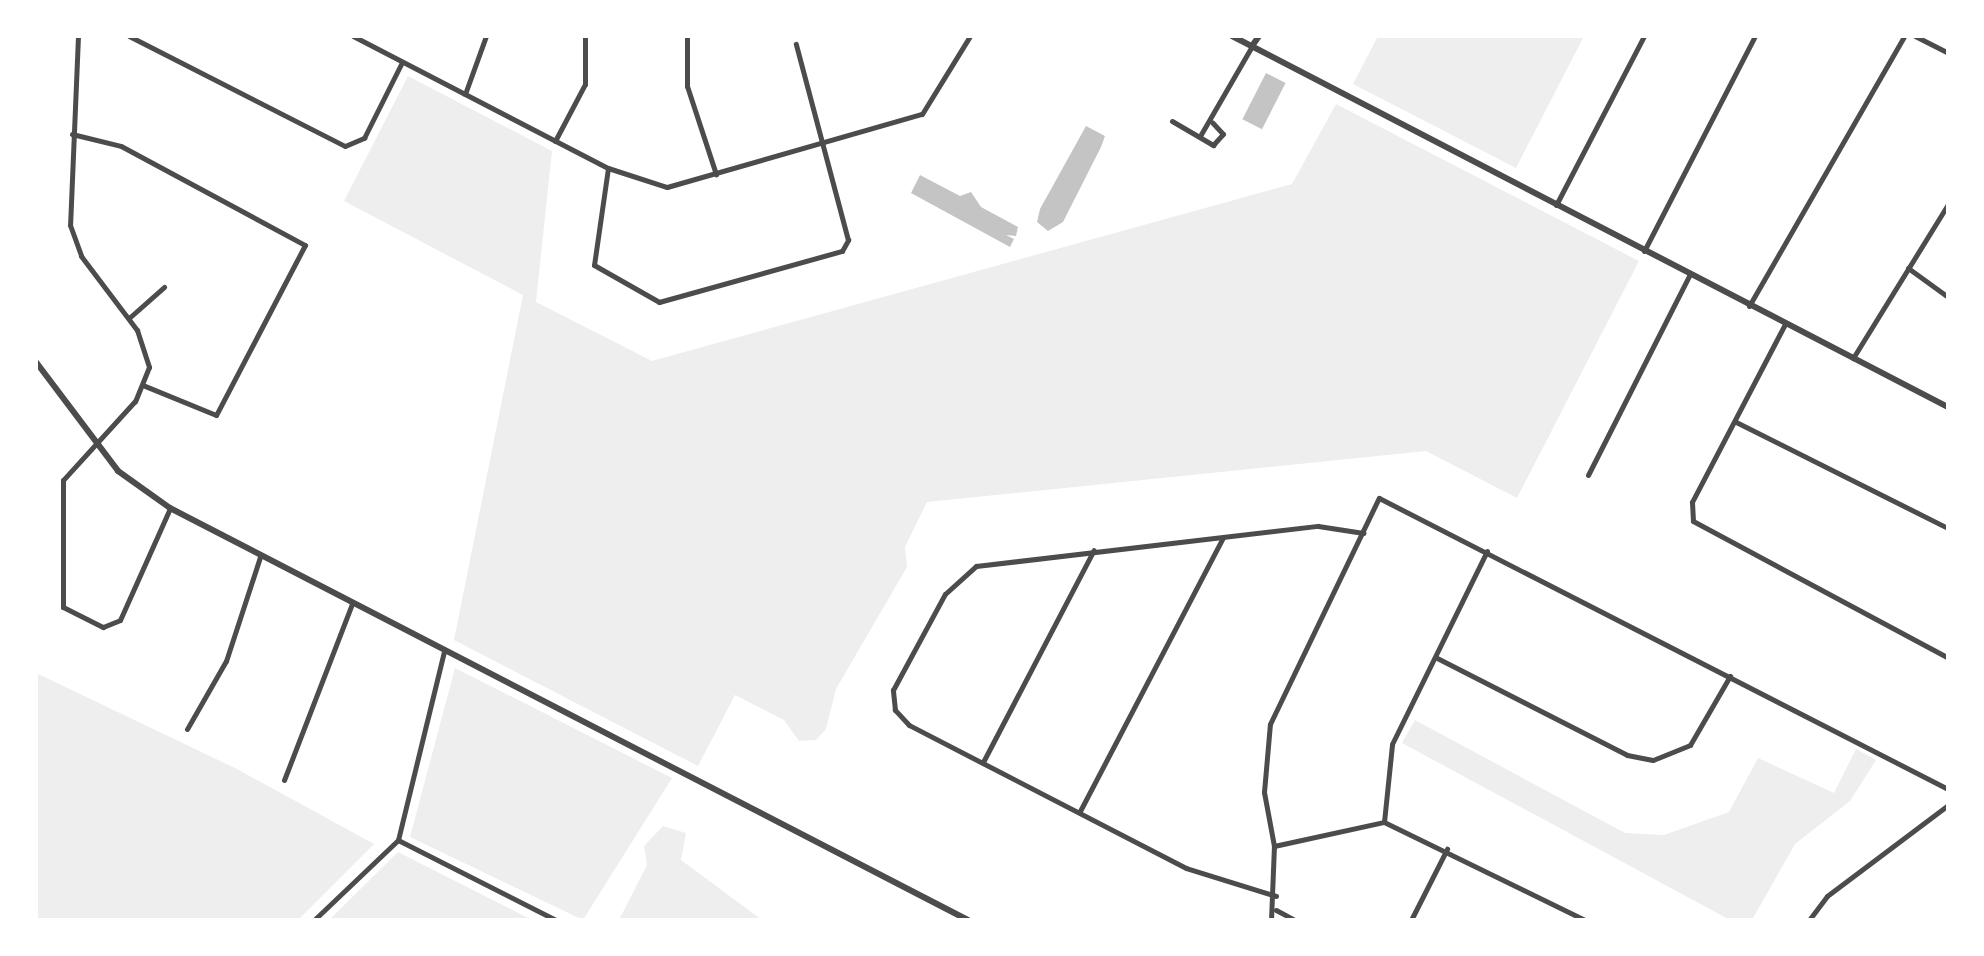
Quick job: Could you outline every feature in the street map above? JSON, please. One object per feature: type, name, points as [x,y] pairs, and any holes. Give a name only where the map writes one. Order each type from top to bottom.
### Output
[{"type":"street","points":[[78,36],[70,225],[81,256],[144,342],[145,386],[63,480],[63,607],[103,627],[120,620],[170,508]]},
{"type":"street","points":[[129,36],[345,146],[364,138],[402,62]]},
{"type":"street","points":[[353,36],[646,186],[716,174],[821,145],[930,109],[970,36]]},
{"type":"street","points":[[465,94],[486,36]]},
{"type":"street","points":[[555,141],[585,84],[585,36]]},
{"type":"street","points":[[687,36],[687,86],[716,174]]},
{"type":"street","points":[[1232,36],[1948,407]]},
{"type":"street","points":[[1200,136],[1212,122],[1259,36]]},
{"type":"street","points":[[1556,205],[1644,36]]},
{"type":"street","points":[[1644,251],[1755,36]]},
{"type":"street","points":[[1749,306],[1904,36]]},
{"type":"street","points":[[1915,36],[1948,53]]},
{"type":"street","points":[[608,168],[594,265],[667,304],[847,247],[796,44]]},
{"type":"street","points":[[1172,121],[1219,142],[1223,130],[1212,122]]},
{"type":"street","points":[[72,134],[121,146],[305,245],[216,415],[145,386]]},
{"type":"street","points":[[1853,358],[1948,204]]},
{"type":"street","points":[[1908,268],[1948,297]]},
{"type":"street","points":[[1588,475],[1690,274]]},
{"type":"street","points":[[129,318],[164,287]]},
{"type":"street","points":[[1785,324],[1692,502],[1693,521],[1948,658]]},
{"type":"street","points":[[36,362],[93,442],[170,508],[968,920]]},
{"type":"street","points":[[1736,422],[1948,528]]},
{"type":"street","points":[[1271,920],[1276,910],[1274,846],[1264,792],[1270,724],[1379,498],[1948,789]]},
{"type":"street","points":[[1276,896],[1186,868],[909,725],[895,710],[893,690],[958,577],[995,560],[1318,526],[1363,533]]},
{"type":"street","points":[[1080,811],[1224,536]]},
{"type":"street","points":[[983,762],[1094,549]]},
{"type":"street","points":[[1384,822],[1392,744],[1487,551]]},
{"type":"street","points":[[187,729],[226,661],[260,557]]},
{"type":"street","points":[[284,780],[352,604]]},
{"type":"street","points":[[314,920],[398,840],[444,651]]},
{"type":"street","points":[[1437,658],[1627,755],[1653,760],[1690,745],[1730,676]]},
{"type":"street","points":[[1809,920],[1827,896],[1948,805]]},
{"type":"street","points":[[1274,846],[1384,822],[1447,849],[1585,920]]},
{"type":"street","points":[[398,840],[556,920]]},
{"type":"street","points":[[1411,920],[1447,849]]},
{"type":"street","points":[[1276,910],[1295,920]]},
{"type":"shaded area","points":[[1378,36],[1584,36],[1516,168],[1353,84]]},
{"type":"shaded area","points":[[408,76],[552,151],[536,302],[652,361],[1292,184],[1336,104],[1639,261],[1517,498],[1426,451],[927,502],[905,547],[907,567],[836,689],[826,729],[816,740],[799,741],[784,720],[735,695],[698,766],[454,640],[523,295],[344,201]]},
{"type":"shaded area","points":[[455,668],[672,778],[583,920],[410,837]]},
{"type":"shaded area","points":[[36,673],[237,769],[374,844],[298,920],[36,920]]},
{"type":"shaded area","points":[[1415,720],[1625,833],[1664,835],[1729,812],[1758,758],[1834,793],[1856,749],[1876,760],[1850,801],[1795,844],[1752,920],[1730,920],[1402,743]]},
{"type":"shaded area","points":[[663,826],[686,833],[681,860],[762,920],[619,920],[647,865],[644,846]]},
{"type":"shaded area","points":[[398,852],[532,920],[329,920]]},
{"type":"building","points":[[1266,73],[1286,83],[1262,129],[1242,119]]},
{"type":"building","points":[[1086,126],[1105,136],[1063,222],[1048,231],[1037,222],[1040,209]]},
{"type":"building","points":[[920,175],[960,196],[971,192],[981,207],[1018,227],[1016,236],[1006,235],[1014,239],[1010,247],[911,193]]}]
